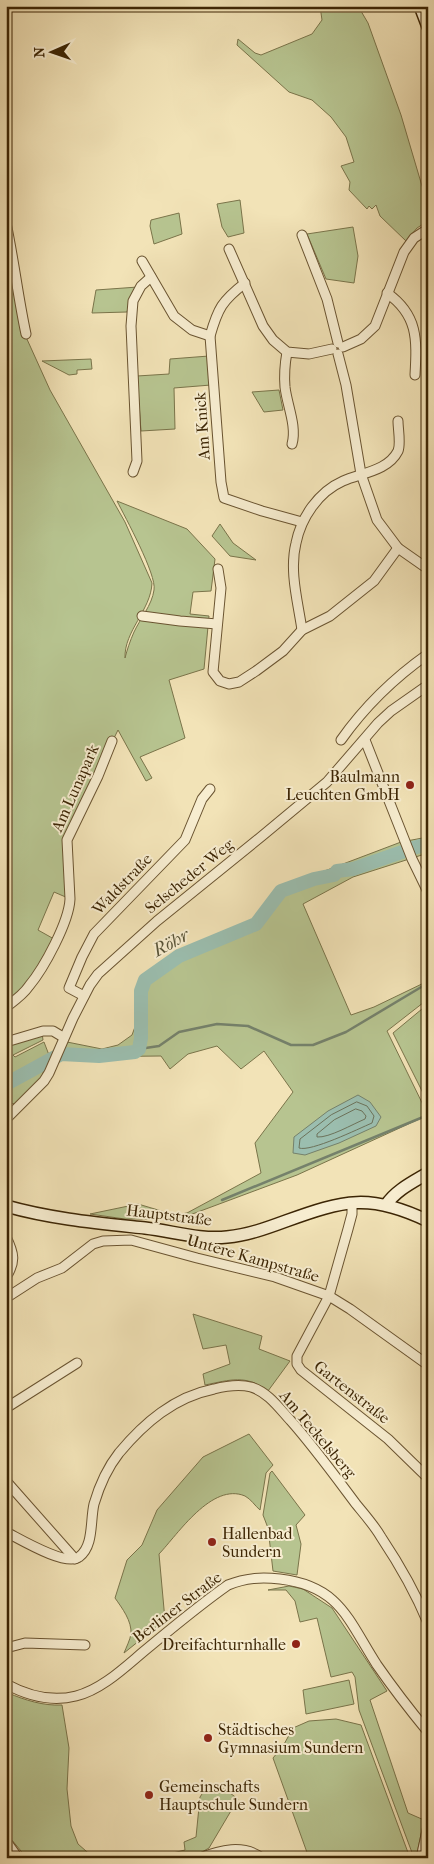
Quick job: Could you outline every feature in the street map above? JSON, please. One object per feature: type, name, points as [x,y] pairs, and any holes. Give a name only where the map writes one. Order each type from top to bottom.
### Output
[{"type":"main road","points":[[420,6],[428,26]]},
{"type":"main road","points":[[386,1204],[402,1188],[428,1173]]},
{"type":"main road","name":"Hauptstraße","points":[[6,1206],[90,1223],[146,1228],[204,1237],[245,1235],[332,1206],[352,1203],[386,1204],[428,1221]]},
{"type":"street","points":[[6,10],[9,6]]},
{"type":"street","points":[[6,222],[18,300],[26,334]]},
{"type":"street","points":[[229,249],[263,326],[273,340],[287,352],[309,354],[338,348],[362,339],[375,326],[406,248],[414,238],[428,229]]},
{"type":"street","points":[[302,235],[327,299],[346,385],[361,474],[377,520],[398,548],[428,569]]},
{"type":"street","points":[[142,261],[174,316],[192,330],[210,336]]},
{"type":"street","points":[[134,472],[137,462],[131,326],[133,301],[141,286],[151,276]]},
{"type":"street","name":"Am Knick","points":[[245,283],[228,297],[222,305],[217,313],[210,336],[221,482],[224,498],[302,522]]},
{"type":"street","points":[[387,293],[402,305],[413,324],[416,344],[415,374]]},
{"type":"street","points":[[287,352],[284,365],[285,387],[294,436],[292,444]]},
{"type":"street","points":[[302,630],[294,574],[295,544],[302,522],[312,506],[324,493],[340,482],[389,464],[399,450],[398,421]]},
{"type":"street","points":[[218,569],[220,588],[213,672],[220,681],[228,684],[239,682],[256,671],[283,651],[302,630],[330,616],[374,581],[398,548]]},
{"type":"street","points":[[142,616],[217,624]]},
{"type":"street","points":[[341,740],[356,720],[391,682],[428,654]]},
{"type":"street","name":"Selscheder Weg","points":[[6,1119],[44,1081],[84,996],[98,974],[157,921],[327,782],[378,723],[391,711],[428,685]]},
{"type":"street","name":"Am Lunapark","points":[[6,1007],[30,986],[60,932],[70,906],[67,840],[98,776],[112,740]]},
{"type":"street","points":[[364,740],[380,775],[412,859],[428,892]]},
{"type":"street","name":"Waldstraße","points":[[84,996],[69,988],[94,934],[185,840],[202,799],[210,789]]},
{"type":"street","points":[[6,1042],[43,1031],[53,1031],[62,1041]]},
{"type":"street","name":"Gartenstraße","points":[[352,1203],[352,1214],[329,1296],[296,1361],[298,1368],[388,1439],[428,1478]]},
{"type":"street","points":[[6,1237],[13,1250],[14,1257],[13,1264],[6,1277]]},
{"type":"street","name":"Untere Kampstraße","points":[[6,1298],[37,1278],[62,1268],[93,1244],[115,1239],[132,1240],[268,1275],[329,1296],[428,1365]]},
{"type":"street","points":[[6,1408],[77,1363]]},
{"type":"street","name":"Am Teckelsberg","points":[[75,1559],[87,1548],[94,1504],[108,1472],[117,1457],[140,1431],[170,1406],[186,1396],[218,1388],[244,1386],[259,1390],[270,1399],[307,1438],[382,1537],[418,1600],[428,1624]]},
{"type":"street","points":[[6,1480],[75,1559]]},
{"type":"street","points":[[6,1532],[60,1558],[75,1559]]},
{"type":"street","name":"Berliner Straße","points":[[6,1684],[25,1694],[42,1697],[68,1697],[84,1694],[110,1678],[228,1585],[239,1580],[260,1577],[298,1581],[316,1589],[340,1607],[407,1707],[428,1732]]},
{"type":"street","points":[[6,1648],[25,1643],[84,1645]]},
{"type":"street","points":[[421,1858],[428,1826]]},
{"type":"street","points":[[6,1841],[18,1858]]},
{"type":"street","points":[[200,1858],[231,1849],[254,1852],[262,1858]]},
{"type":"green space","points":[[320,6],[358,6],[368,23],[401,115],[422,186],[428,199],[428,221],[417,228],[406,241],[380,216],[376,205],[372,209],[369,206],[367,209],[349,190],[350,182],[341,166],[354,162],[346,137],[331,117],[312,100],[289,92],[237,45],[238,39],[255,53],[261,55],[312,34],[322,20]]},
{"type":"green space","points":[[240,200],[244,233],[228,237],[222,227],[217,204]]},
{"type":"green space","points":[[179,213],[182,234],[154,244],[150,226],[151,220]]},
{"type":"green space","points":[[353,227],[358,256],[354,283],[326,279],[307,234]]},
{"type":"green space","points":[[6,235],[26,337],[50,390],[125,522],[152,583],[151,593],[129,639],[125,658],[136,627],[153,596],[154,583],[146,559],[117,501],[187,529],[215,559],[211,591],[193,592],[190,614],[209,616],[204,669],[169,680],[185,738],[140,757],[152,778],[146,781],[118,730],[65,838],[68,898],[54,892],[38,930],[54,939],[29,982],[6,1003]]},
{"type":"green space","points":[[138,287],[130,301],[127,312],[92,313],[96,290]]},
{"type":"green space","points":[[209,356],[211,385],[174,388],[175,429],[141,431],[137,376],[169,374],[170,359]]},
{"type":"green space","points":[[91,359],[92,369],[77,370],[77,374],[69,375],[42,361]]},
{"type":"green space","points":[[279,390],[283,410],[264,412],[252,392]]},
{"type":"green space","points":[[220,524],[233,543],[256,560],[230,556],[212,536]]},
{"type":"green space","points":[[428,837],[428,853],[353,877],[303,904],[351,1015],[374,1007],[428,981],[428,999],[387,1031],[428,1115],[297,1175],[179,1219],[125,1219],[90,1214],[138,1204],[175,1215],[187,1213],[261,1173],[255,1143],[293,1092],[264,1051],[241,1069],[217,1046],[188,1054],[170,1069],[161,1056],[61,1057],[67,1042],[102,1049],[118,1045],[132,1035],[139,1016],[145,984],[176,950],[182,953],[253,921],[277,889],[401,842]]},
{"type":"green space","points":[[428,1004],[428,1103],[393,1033]]},
{"type":"green space","points":[[42,1033],[43,1040],[13,1055],[15,1057],[44,1042],[49,1055],[42,1076],[15,1104],[6,1102],[6,1044]]},
{"type":"green space","points":[[193,1314],[262,1336],[259,1349],[290,1361],[268,1391],[245,1380],[230,1380],[205,1385],[203,1374],[230,1364],[226,1345],[203,1349]]},
{"type":"green space","points":[[249,1434],[273,1465],[266,1473],[260,1510],[245,1496],[233,1494],[220,1496],[208,1503],[186,1523],[159,1554],[165,1620],[124,1653],[131,1629],[126,1615],[115,1598],[127,1560],[142,1545],[157,1510],[203,1457]]},
{"type":"green space","points":[[272,1471],[305,1515],[296,1525],[301,1544],[297,1575],[273,1571],[268,1528],[263,1515],[270,1473]]},
{"type":"green space","points":[[289,1586],[303,1589],[332,1608],[387,1691],[370,1700],[408,1813],[424,1820],[416,1858],[414,1858],[359,1710],[355,1677],[352,1672],[331,1677],[317,1618],[300,1622],[295,1601],[286,1590],[268,1590]]},
{"type":"green space","points":[[349,1680],[354,1704],[306,1714],[303,1690]]},
{"type":"green space","points":[[8,1693],[34,1702],[62,1705],[69,1748],[67,1789],[71,1826],[78,1844],[94,1858],[26,1857],[6,1833],[6,1695]]},
{"type":"green space","points":[[336,1719],[361,1725],[410,1858],[309,1858],[273,1758],[283,1746],[293,1728],[309,1721]]},
{"type":"green space","points":[[222,1787],[238,1799],[209,1848],[191,1858],[152,1858],[185,1850],[184,1842],[196,1837],[200,1797],[204,1791]]},
{"type":"water","points":[[358,1095],[370,1102],[381,1117],[376,1126],[339,1143],[305,1155],[293,1153],[294,1137],[328,1111]]},
{"type":"waterway","name":"Röhr","points":[[413,848],[428,844]]},
{"type":"waterway","name":"Röhr","points":[[6,1084],[61,1054],[99,1056],[135,1052],[139,1049],[141,1038],[141,991],[145,980],[179,956],[256,924],[281,891],[314,879],[334,875],[337,871],[353,869],[402,852]]},
{"type":"waterway","points":[[139,1049],[159,1046],[179,1032],[217,1024],[248,1026],[291,1045],[313,1045],[346,1032],[428,983]]},
{"type":"waterway","points":[[222,1200],[428,1115]]},
{"type":"place","name":"Baulmann Leuchten GmbH","points":[[410,785]]},
{"type":"place","name":"Hallenbad Sundern","points":[[212,1542]]},
{"type":"place","name":"Dreifachturnhalle","points":[[296,1644]]},
{"type":"place","name":"Städtisches Gymnasium Sundern","points":[[208,1738]]},
{"type":"place","name":"Gemeinschafts Hauptschule Sundern","points":[[149,1795]]}]
